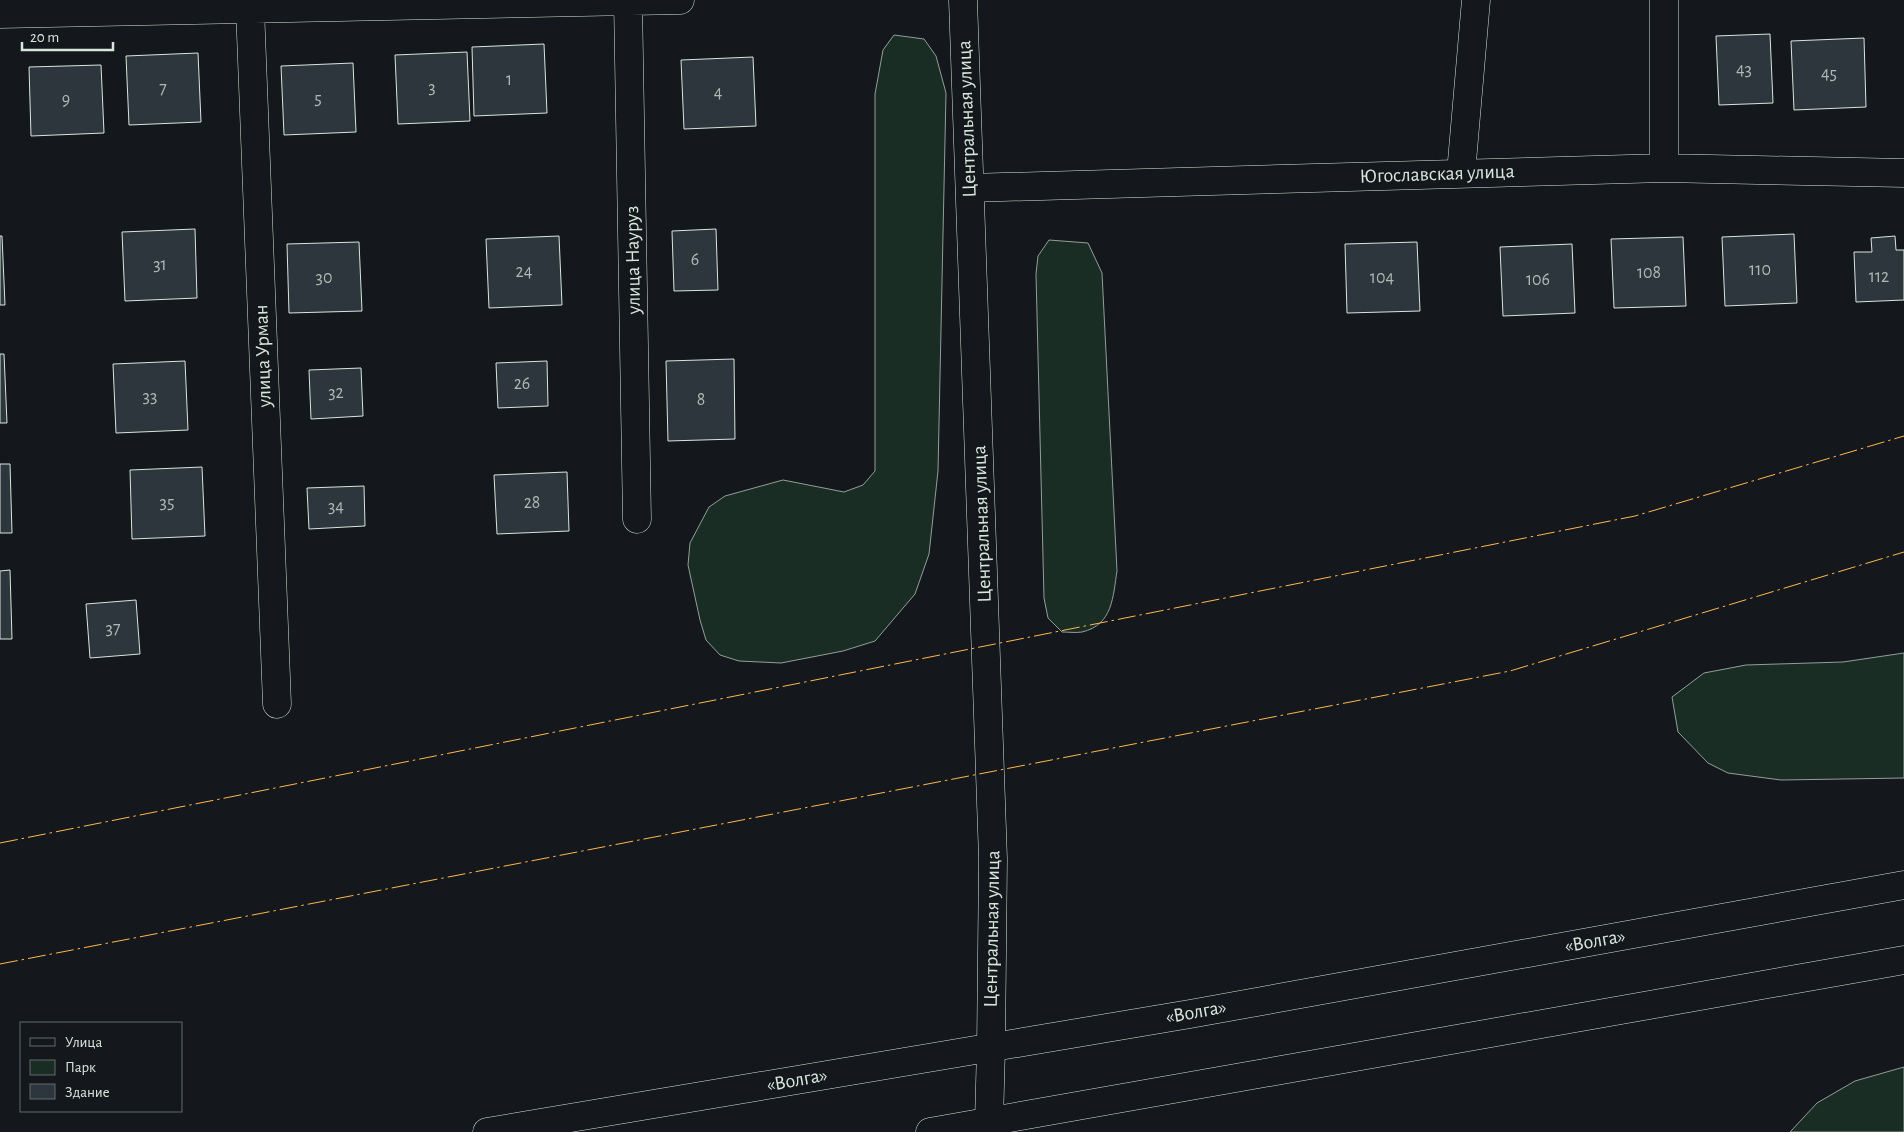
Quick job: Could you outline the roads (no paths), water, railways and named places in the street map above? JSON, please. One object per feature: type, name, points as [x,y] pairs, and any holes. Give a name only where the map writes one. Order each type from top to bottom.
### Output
[{"type":"main road","points":[[0,14],[680,0]]},
{"type":"main road","name":"Центральная улица","points":[[963,0],[993,859],[989,1127]]},
{"type":"main road","points":[[1461,173],[1476,0]]},
{"type":"main road","points":[[1664,0],[1664,168]]},
{"type":"main road","name":"улица Науруз","points":[[628,1],[637,519]]},
{"type":"main road","name":"улица Урман","points":[[250,8],[277,704]]},
{"type":"main road","name":"Югославская улица","points":[[970,188],[1664,168],[1904,173]]},
{"type":"main road","name":"«Волга»","points":[[487,1132],[1190,1014],[1904,885]]},
{"type":"main road","points":[[930,1132],[989,1127],[1904,960]]}]
